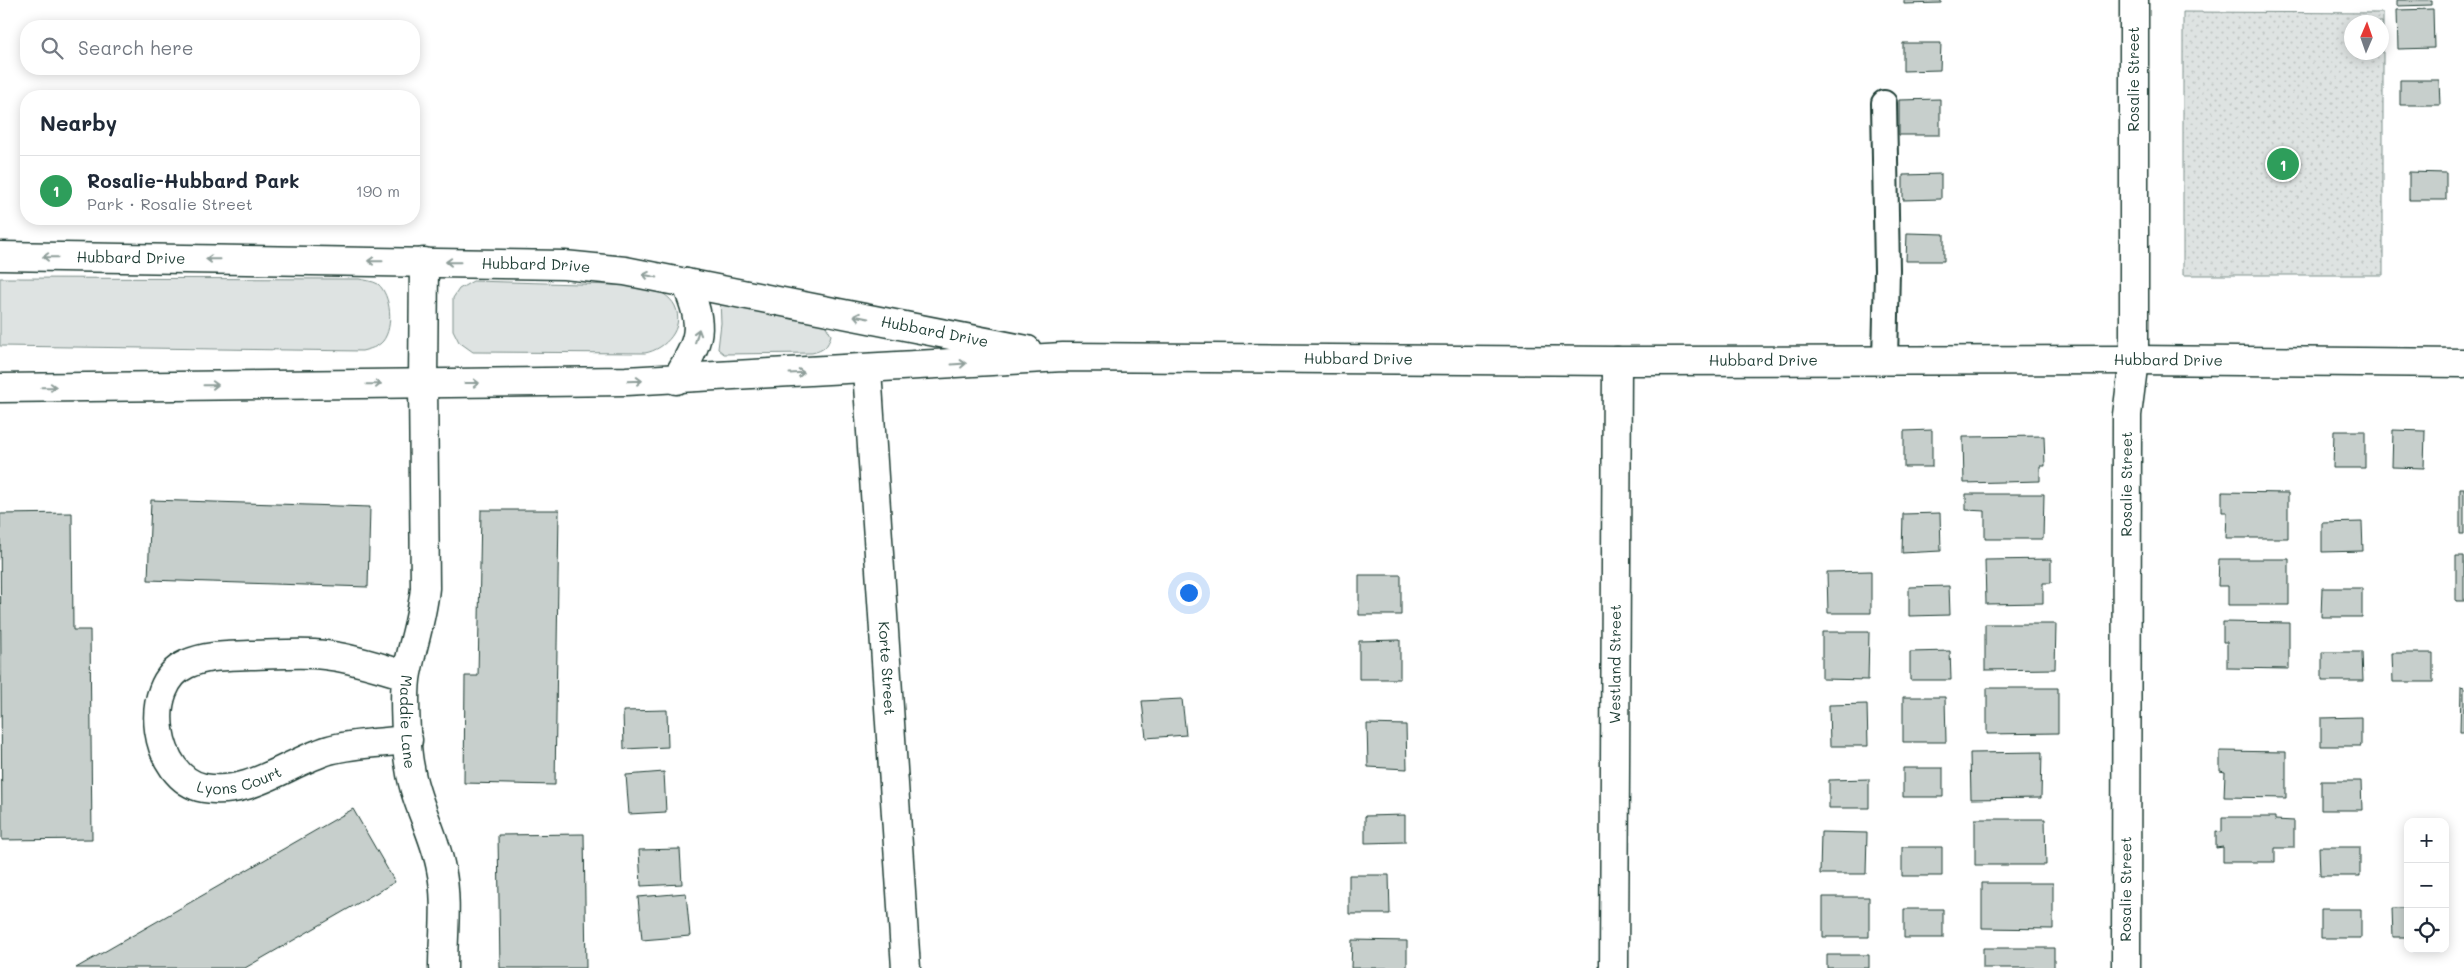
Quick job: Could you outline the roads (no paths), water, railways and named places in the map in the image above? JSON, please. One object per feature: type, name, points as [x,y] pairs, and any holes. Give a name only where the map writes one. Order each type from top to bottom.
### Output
[{"type":"street","name":"Rosalie Street","points":[[2126,968],[2127,415],[2134,360],[2134,0]]},
{"type":"street","name":"Hubbard Drive","points":[[0,256],[564,264],[625,271],[1063,357]]},
{"type":"street","name":"Maddie Lane","points":[[424,262],[425,588],[422,616],[406,675],[410,768],[416,794],[436,846],[442,871],[443,968]]},
{"type":"street","points":[[676,380],[693,350],[700,328],[696,308],[686,283]]},
{"type":"street","name":"Hubbard Drive","points":[[0,388],[676,380],[1063,357],[1617,361],[2134,360],[2464,363]]},
{"type":"street","name":"Westland Street","points":[[1614,968],[1617,361]]},
{"type":"street","name":"Korte Street","points":[[867,370],[906,968]]},
{"type":"street","name":"Lyons Court","points":[[406,675],[325,655],[208,656],[184,665],[166,682],[158,705],[159,730],[166,758],[184,777],[202,788],[230,790],[255,783],[307,758],[331,749],[408,740]]},
{"type":"lane","points":[[1884,103],[1887,270],[1885,360]]},
{"type":"place","name":"Rosalie-Hubbard Park","points":[[2283,164]]}]
